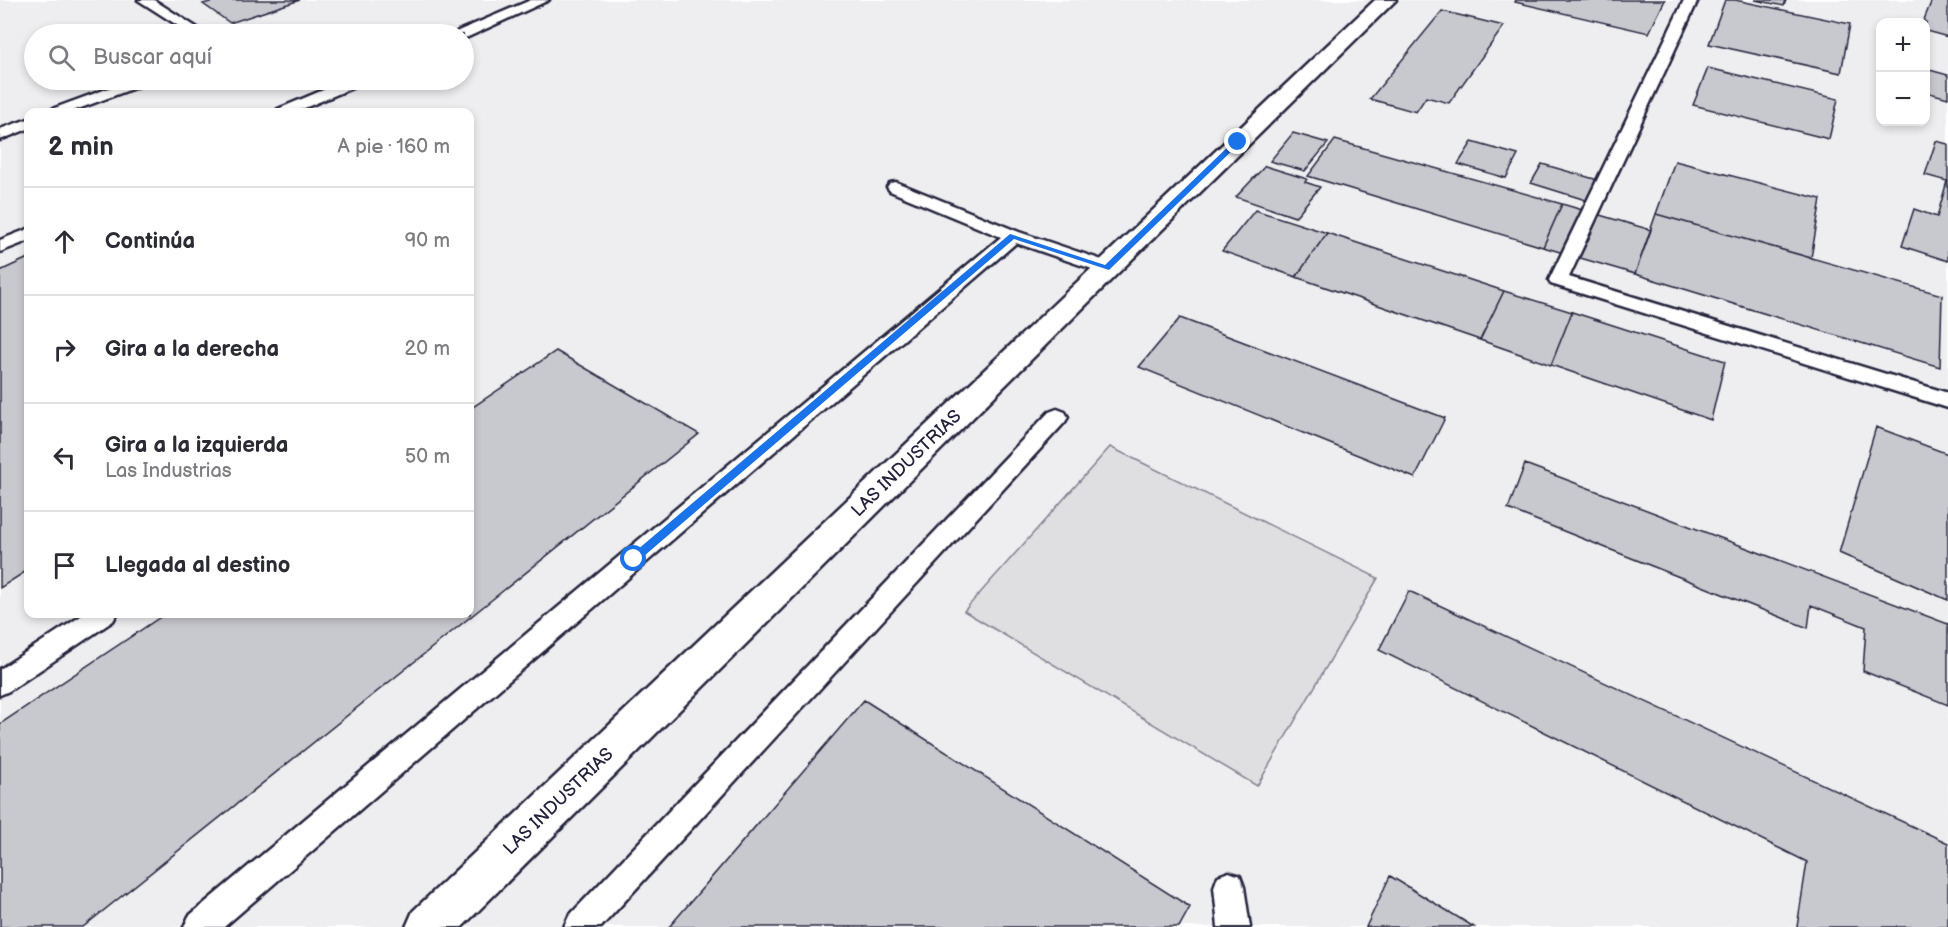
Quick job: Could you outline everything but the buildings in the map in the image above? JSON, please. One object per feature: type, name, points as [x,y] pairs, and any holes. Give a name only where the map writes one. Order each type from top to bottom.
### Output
[{"type":"street","name":"LAS INDUSTRIAS","points":[[429,927],[1386,0]]},
{"type":"lane","points":[[145,0],[184,24]]},
{"type":"lane","points":[[474,29],[542,0]]},
{"type":"lane","points":[[1691,0],[1558,280],[1948,401]]},
{"type":"lane","points":[[68,108],[116,90]]},
{"type":"lane","points":[[292,108],[335,90]]},
{"type":"lane","points":[[0,135],[24,126]]},
{"type":"lane","points":[[896,187],[1013,236],[1107,268]]},
{"type":"lane","points":[[0,247],[24,236]]},
{"type":"lane","points":[[200,927],[1013,236]]},
{"type":"lane","points":[[580,927],[1057,417]]},
{"type":"lane","points":[[0,683],[98,618]]},
{"type":"lane","points":[[1229,887],[1234,927]]},
{"type":"shaded area","points":[[0,0],[1948,0],[1948,927],[0,927]]},
{"type":"shaded area","points":[[1110,447],[1378,578],[1257,786],[964,611]]},
{"type":"route","points":[[634,559],[1013,236],[1107,268],[1238,142]]}]
